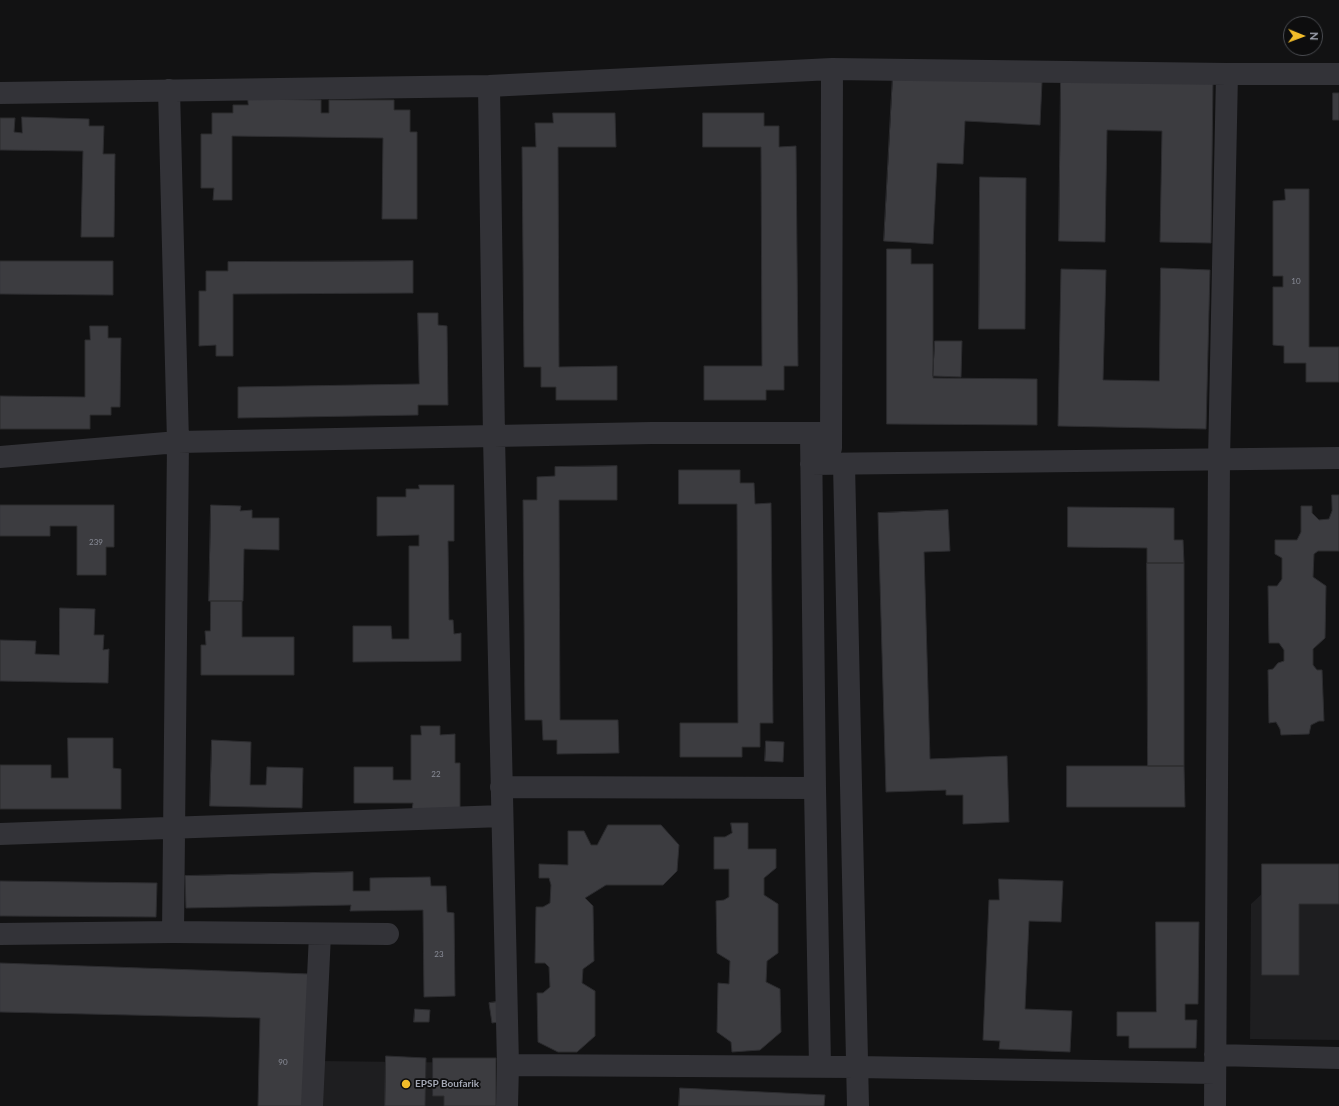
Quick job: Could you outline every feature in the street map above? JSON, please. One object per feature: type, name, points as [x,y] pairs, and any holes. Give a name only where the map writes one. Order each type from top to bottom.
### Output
[{"type":"street","points":[[832,69],[821,433],[829,464],[858,1106]]},
{"type":"street","points":[[0,93],[489,86],[832,69],[1339,74]]},
{"type":"street","points":[[1215,1106],[1219,460],[1226,74]]},
{"type":"street","points":[[489,86],[494,437],[508,1065],[507,1106]]},
{"type":"street","points":[[170,90],[178,442],[173,932]]},
{"type":"street","points":[[0,457],[178,442],[652,433],[821,433]]},
{"type":"street","points":[[829,464],[1339,458]]},
{"type":"street","points":[[820,1067],[814,788],[829,464]]},
{"type":"street","points":[[501,786],[814,788]]},
{"type":"street","points":[[0,834],[502,816]]},
{"type":"street","points":[[0,934],[173,932],[388,934]]},
{"type":"street","points":[[312,1106],[320,934]]},
{"type":"street","points":[[508,1065],[857,1067],[1215,1064],[1339,1058]]},
{"type":"shaded area","points":[[1339,876],[1339,1040],[1250,1039],[1251,904],[1280,877]]},
{"type":"shaded area","name":"EPSP Boufarik","points":[[319,1061],[492,1063],[492,1106],[319,1106]]},
{"type":"building","points":[[893,74],[1042,82],[1040,125],[965,121],[963,164],[937,163],[933,244],[884,241]]},
{"type":"building","points":[[1061,77],[1213,79],[1211,243],[1160,242],[1162,131],[1107,130],[1105,242],[1059,241]]},
{"type":"building","points":[[1333,93],[1339,93],[1339,120],[1333,120]]},
{"type":"building","points":[[248,99],[321,100],[321,113],[329,113],[329,100],[394,100],[394,110],[410,110],[410,132],[417,132],[417,219],[382,219],[383,138],[232,136],[232,200],[213,200],[214,188],[201,188],[201,134],[212,134],[212,113],[233,113],[233,105],[248,105]]},
{"type":"building","points":[[553,113],[615,113],[616,147],[558,147],[559,367],[617,366],[617,400],[556,400],[556,387],[541,387],[541,367],[524,367],[522,147],[536,147],[535,123],[553,123]]},
{"type":"building","points":[[703,113],[764,113],[764,126],[779,126],[779,147],[796,146],[798,366],[784,366],[784,390],[766,390],[766,400],[704,400],[704,366],[762,366],[761,147],[703,147]]},
{"type":"building","points":[[22,117],[89,119],[89,126],[104,126],[103,154],[115,154],[114,237],[81,237],[83,151],[0,150],[0,118],[15,118],[14,132],[22,133]]},
{"type":"building","points":[[980,177],[1026,178],[1025,329],[979,329]]},
{"type":"building","points":[[1285,189],[1309,189],[1309,347],[1339,347],[1339,382],[1306,382],[1306,363],[1284,363],[1284,346],[1273,345],[1273,287],[1283,287],[1283,276],[1273,276],[1273,201],[1285,200]]},
{"type":"building","points":[[887,249],[911,249],[911,264],[933,264],[933,378],[1037,379],[1037,425],[887,424]]},
{"type":"building","points":[[0,261],[113,261],[113,295],[0,294]]},
{"type":"building","points":[[413,261],[413,293],[233,294],[233,356],[216,356],[216,345],[199,346],[199,291],[206,291],[206,271],[228,271],[228,262]]},
{"type":"building","points":[[1161,268],[1210,270],[1206,429],[1058,426],[1061,269],[1106,270],[1103,380],[1159,381]]},
{"type":"building","points":[[418,313],[438,313],[438,325],[447,326],[448,405],[418,405],[418,415],[238,418],[238,387],[419,384]]},
{"type":"building","points":[[90,326],[108,326],[108,338],[121,338],[120,407],[111,407],[111,415],[90,415],[90,429],[0,429],[0,396],[85,397],[85,340],[90,340]]},
{"type":"building","points":[[935,341],[962,341],[961,377],[933,376]]},
{"type":"building","points":[[617,466],[617,500],[559,500],[560,720],[618,720],[619,753],[557,754],[557,740],[543,740],[542,720],[525,720],[523,500],[537,500],[537,477],[555,476],[555,467]]},
{"type":"building","points":[[679,470],[740,470],[740,483],[754,483],[755,504],[771,503],[773,723],[760,723],[760,747],[742,747],[742,757],[680,757],[680,723],[738,723],[737,504],[679,504]]},
{"type":"building","points":[[419,485],[454,485],[454,541],[448,541],[449,620],[453,620],[454,634],[461,633],[461,661],[353,662],[353,626],[391,626],[392,639],[409,639],[409,546],[419,546],[419,535],[377,536],[377,497],[406,497],[406,489],[419,489]]},
{"type":"building","points":[[1332,495],[1339,495],[1339,551],[1318,551],[1314,554],[1313,577],[1326,586],[1325,638],[1313,649],[1313,665],[1317,670],[1322,670],[1324,721],[1319,721],[1311,725],[1309,734],[1281,735],[1280,729],[1276,722],[1269,723],[1268,670],[1273,669],[1278,663],[1284,661],[1284,650],[1279,643],[1269,643],[1268,586],[1277,586],[1282,579],[1282,558],[1275,554],[1275,540],[1297,540],[1301,532],[1301,506],[1312,506],[1312,513],[1319,520],[1329,519],[1332,511]]},
{"type":"building","points":[[0,505],[114,505],[114,547],[106,547],[106,575],[77,575],[77,526],[50,526],[50,536],[0,536]]},
{"type":"building","points":[[211,505],[241,506],[240,511],[252,510],[252,518],[279,518],[279,550],[244,549],[243,601],[209,601]]},
{"type":"building","points":[[1068,507],[1174,508],[1174,540],[1183,540],[1184,563],[1147,563],[1147,548],[1068,547]]},
{"type":"building","points":[[948,510],[950,551],[924,552],[930,759],[1007,756],[1009,822],[963,824],[963,795],[946,795],[946,790],[886,792],[878,513]]},
{"type":"building","points":[[1147,563],[1184,563],[1184,766],[1148,766]]},
{"type":"building","points":[[211,601],[242,601],[242,637],[294,637],[294,675],[201,675],[201,645],[206,645],[205,631],[210,631]]},
{"type":"building","points":[[60,608],[95,609],[94,635],[104,635],[103,650],[109,649],[108,683],[0,681],[0,640],[36,641],[35,654],[59,655]]},
{"type":"building","points":[[421,726],[440,726],[440,735],[455,734],[455,763],[460,763],[460,810],[412,810],[413,803],[354,803],[354,767],[393,767],[393,780],[411,780],[411,735],[421,735]]},
{"type":"building","points":[[68,738],[113,738],[113,768],[121,769],[121,809],[0,809],[0,765],[51,765],[51,778],[68,778]]},
{"type":"building","points":[[212,740],[251,742],[250,785],[266,785],[267,767],[303,768],[302,808],[210,806]]},
{"type":"building","points":[[766,741],[784,742],[783,762],[765,761]]},
{"type":"building","points":[[1067,766],[1184,766],[1185,807],[1067,807]]},
{"type":"building","points":[[731,823],[748,823],[748,849],[776,849],[776,868],[764,878],[764,895],[778,904],[778,953],[767,961],[766,982],[780,989],[781,1032],[760,1050],[732,1052],[731,1042],[717,1032],[718,983],[729,984],[730,961],[717,953],[716,901],[724,900],[729,897],[729,869],[714,869],[714,837],[725,837],[732,833]]},
{"type":"building","points":[[608,825],[661,825],[679,845],[677,871],[663,885],[606,885],[585,898],[593,906],[594,961],[583,969],[582,983],[595,991],[595,1036],[577,1052],[558,1052],[538,1042],[537,993],[543,993],[550,987],[549,967],[545,963],[535,963],[536,907],[543,907],[550,903],[551,885],[549,878],[539,878],[539,864],[568,865],[568,831],[584,831],[591,845],[597,845]]},
{"type":"building","points":[[1262,864],[1339,864],[1339,904],[1299,904],[1299,975],[1262,975]]},
{"type":"building","points":[[353,872],[353,891],[370,891],[370,878],[430,877],[431,886],[446,886],[447,912],[454,913],[455,996],[424,997],[423,910],[350,911],[351,905],[186,908],[185,876]]},
{"type":"building","points":[[999,879],[1063,881],[1061,922],[1029,921],[1025,1009],[1072,1011],[1070,1052],[999,1049],[1000,1041],[983,1040],[989,900],[999,900]]},
{"type":"building","points":[[0,881],[157,883],[156,917],[0,916]]},
{"type":"building","points":[[1156,922],[1199,922],[1198,1004],[1185,1004],[1185,1020],[1197,1020],[1196,1048],[1129,1048],[1129,1036],[1117,1036],[1117,1012],[1156,1012]]},
{"type":"building","points":[[0,963],[310,974],[306,1106],[258,1106],[260,1018],[0,1012]]},
{"type":"building","points":[[503,1001],[505,1021],[492,1023],[489,1003]]},
{"type":"building","points":[[415,1009],[430,1010],[429,1022],[414,1022]]},
{"type":"building","points":[[386,1056],[426,1058],[425,1106],[385,1106]]},
{"type":"building","points":[[433,1058],[496,1058],[496,1106],[444,1106],[444,1096],[433,1096]]},
{"type":"building","points":[[680,1088],[825,1095],[824,1106],[679,1106]]},
{"type":"place","name":"EPSP Boufarik","points":[[406,1084]]}]
